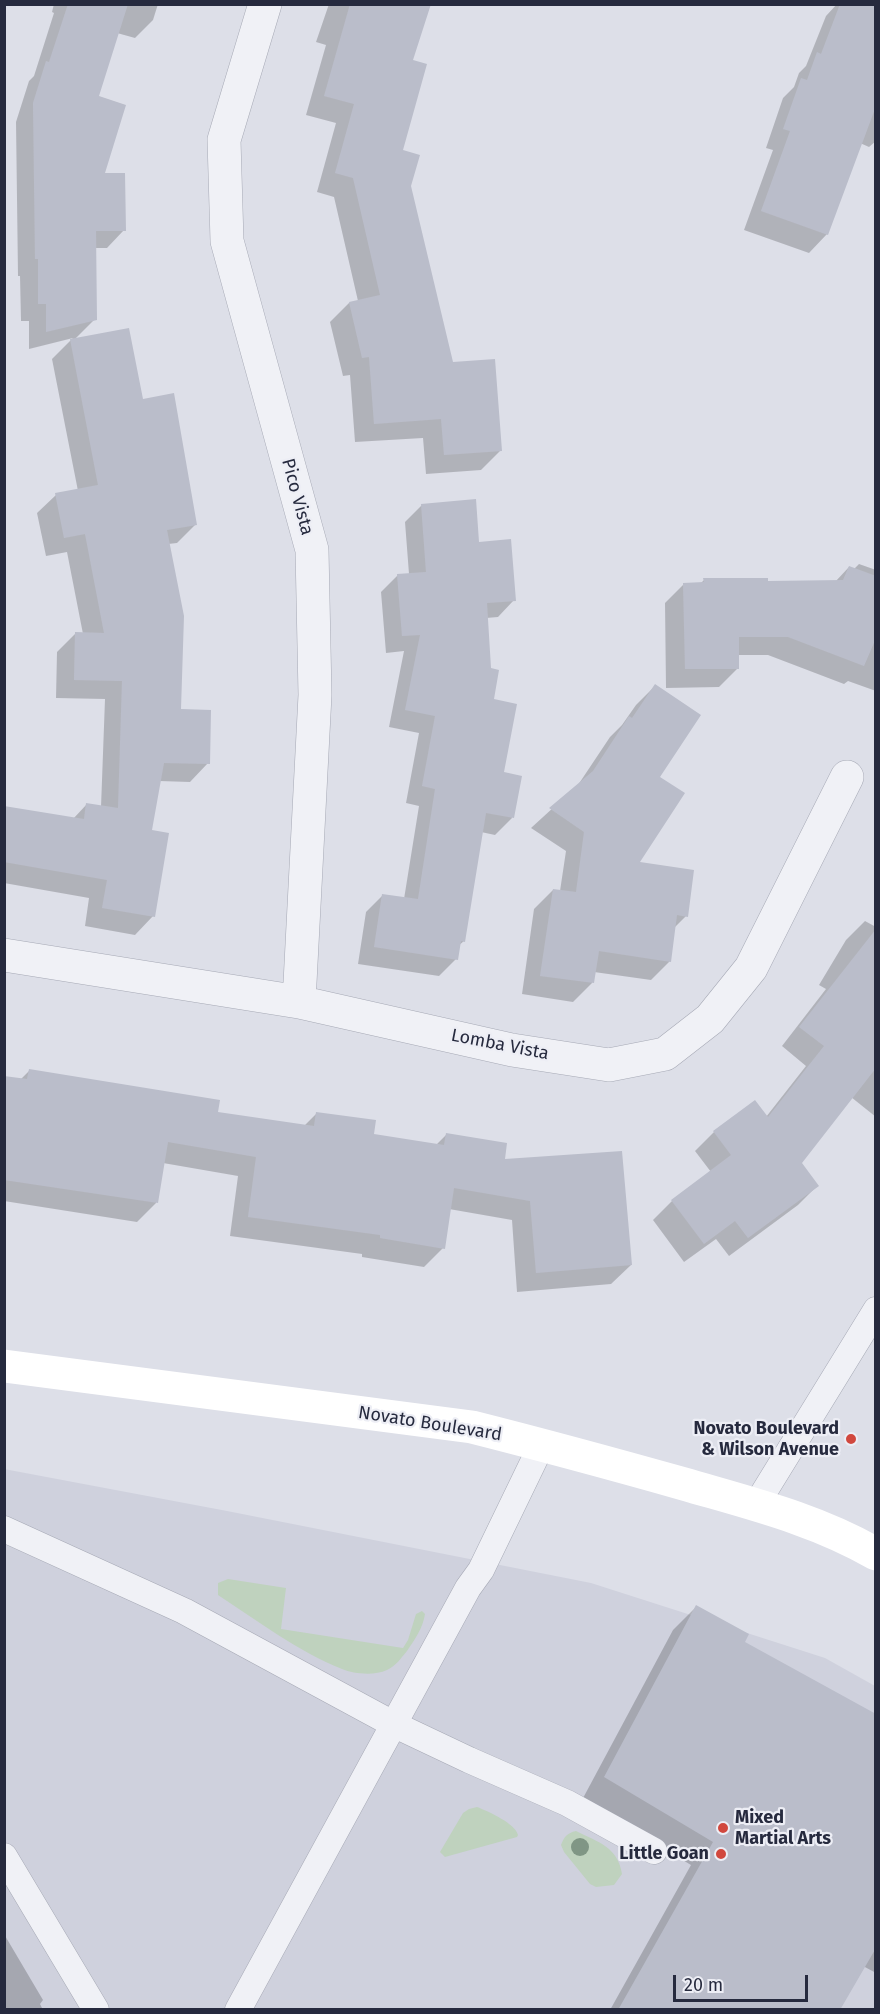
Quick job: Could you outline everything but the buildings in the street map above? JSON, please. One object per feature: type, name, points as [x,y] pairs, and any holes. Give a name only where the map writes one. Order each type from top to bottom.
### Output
[{"type":"main road","name":"Novato Boulevard","points":[[4,1366],[472,1427],[542,1444],[792,1515],[876,1554]]},
{"type":"street","name":"Pico Vista","points":[[265,4],[224,140],[227,241],[312,550],[315,695],[299,1002]]},
{"type":"street","name":"Lomba Vista","points":[[4,955],[299,1002],[513,1050],[609,1065],[664,1054],[710,1019],[751,968],[847,777]]},
{"type":"lane","points":[[756,1505],[876,1310]]},
{"type":"lane","points":[[238,2010],[468,1588],[481,1570],[542,1444]]},
{"type":"lane","points":[[4,1529],[184,1611],[393,1724],[567,1803],[654,1851]]},
{"type":"lane","points":[[4,1856],[96,2010]]},
{"type":"shaded area","points":[[4,1469],[591,1583],[825,1658],[875,1686],[875,2009],[5,2009]]},
{"type":"green space","points":[[228,1579],[286,1588],[281,1629],[403,1648],[408,1640],[416,1614],[422,1611],[425,1614],[416,1638],[393,1666],[376,1673],[352,1672],[325,1662],[294,1645],[218,1595],[218,1583]]},
{"type":"green space","points":[[477,1807],[507,1822],[516,1831],[517,1837],[445,1857],[440,1852],[463,1813]]},
{"type":"green space","points":[[576,1831],[599,1842],[616,1857],[622,1874],[614,1885],[596,1887],[590,1884],[564,1852],[561,1845],[563,1840],[568,1834]]},
{"type":"place","name":"Novato Boulevard & Wilson Avenue","points":[[851,1439]]},
{"type":"place","name":"Mixed Martial Arts","points":[[723,1828]]},
{"type":"place","name":"Little Goan","points":[[721,1854]]}]
